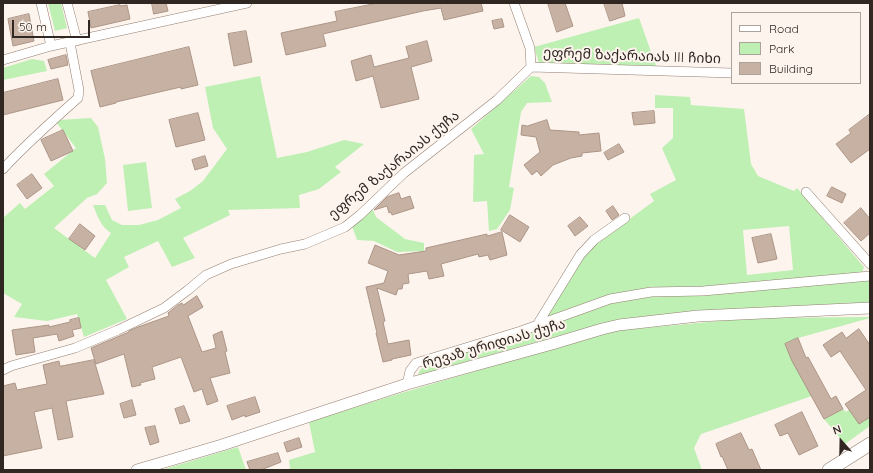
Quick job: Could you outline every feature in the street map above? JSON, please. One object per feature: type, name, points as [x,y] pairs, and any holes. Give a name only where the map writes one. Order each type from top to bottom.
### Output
[{"type":"main road","points":[[830,470],[870,444]]},
{"type":"street","points":[[41,3],[52,46]]},
{"type":"street","points":[[3,170],[78,98],[80,90],[67,3]]},
{"type":"street","points":[[3,60],[52,46],[244,3]]},
{"type":"street","points":[[514,3],[530,48],[531,67]]},
{"type":"street","name":"ეფრემ ზაქარაიას III ჩიხი","points":[[531,67],[731,73]]},
{"type":"street","name":"ეფრემ ზაქარაიას ქუჩა","points":[[3,370],[11,366],[75,348],[118,330],[164,308],[206,275],[231,264],[281,249],[305,244],[345,227],[360,215],[404,173],[497,100],[531,67]]},
{"type":"street","points":[[806,192],[870,264]]},
{"type":"street","points":[[536,325],[580,255],[594,240],[625,218]]},
{"type":"street","points":[[407,384],[410,371],[416,363],[536,325],[610,299],[644,293],[703,291],[870,276]]},
{"type":"street","name":"რევაზ ურიდიას ქუჩა","points":[[137,470],[222,445],[407,384],[619,325],[698,316],[870,308]]},
{"type":"green space","points":[[48,3],[61,3],[67,28],[55,31]]},
{"type":"green space","points":[[639,18],[656,66],[539,63],[534,47]]},
{"type":"green space","points":[[32,59],[44,61],[47,71],[3,80],[3,68]]},
{"type":"green space","points":[[260,76],[277,158],[307,152],[344,140],[364,144],[335,167],[341,172],[319,189],[299,195],[300,208],[228,210],[230,215],[183,238],[195,258],[172,267],[158,241],[124,257],[129,267],[106,280],[127,319],[84,337],[77,314],[47,321],[14,317],[22,304],[3,293],[3,218],[20,203],[25,209],[54,186],[44,174],[76,148],[56,122],[58,120],[91,118],[98,127],[105,159],[107,183],[97,194],[87,198],[54,228],[95,258],[111,233],[102,224],[93,205],[105,205],[112,220],[122,225],[139,225],[158,220],[181,208],[175,199],[190,191],[203,181],[227,149],[213,128],[205,87]]},
{"type":"green space","points":[[531,76],[539,77],[545,83],[552,102],[527,103],[521,112],[509,187],[514,188],[510,210],[497,229],[489,231],[487,201],[473,202],[474,155],[484,154],[471,129]]},
{"type":"green space","points":[[655,95],[690,97],[691,105],[744,109],[751,164],[758,176],[794,191],[797,188],[864,267],[862,273],[646,291],[548,318],[545,315],[579,261],[597,243],[654,201],[650,194],[676,180],[662,148],[673,138],[673,108],[655,108]],"holes":[[[789,226],[793,270],[747,275],[743,230]]]},
{"type":"green space","points":[[146,162],[152,208],[128,211],[123,165]]},
{"type":"green space","points":[[372,208],[376,217],[405,239],[424,243],[424,251],[397,252],[374,241],[357,240],[352,226]]},
{"type":"green space","points":[[870,280],[870,304],[583,329],[418,375],[420,370],[425,366],[618,301],[641,297]]},
{"type":"green space","points":[[870,317],[798,338],[785,344],[812,396],[701,434],[694,448],[702,470],[450,470],[449,468],[448,470],[286,470],[290,469],[289,460],[315,452],[309,422],[398,394],[612,331],[751,318]]},
{"type":"green space","points":[[870,395],[870,426],[845,444],[824,419],[843,409],[846,412]]},
{"type":"green space","points":[[238,447],[246,470],[161,470]]},
{"type":"building","points":[[152,3],[166,3],[168,11],[154,14]]},
{"type":"building","points":[[378,3],[481,3],[483,11],[444,20],[441,8],[423,11],[323,34],[326,46],[286,55],[281,33],[337,21],[335,12]]},
{"type":"building","points":[[548,3],[565,3],[573,26],[557,32]]},
{"type":"building","points":[[604,3],[622,3],[625,16],[610,21]]},
{"type":"building","points":[[120,5],[127,5],[130,19],[91,28],[88,12]]},
{"type":"building","points":[[29,14],[34,41],[13,46],[8,19]]},
{"type":"building","points":[[502,19],[504,27],[494,29],[492,21]]},
{"type":"building","points":[[246,31],[252,62],[234,66],[228,34]]},
{"type":"building","points":[[427,41],[432,61],[411,67],[419,99],[381,108],[373,76],[356,81],[351,61],[371,55],[374,67],[409,58],[406,47]]},
{"type":"building","points":[[189,47],[198,85],[181,89],[181,87],[100,107],[91,71]]},
{"type":"building","points":[[66,55],[68,65],[51,69],[48,60]]},
{"type":"building","points":[[58,79],[63,100],[3,115],[3,93]]},
{"type":"building","points":[[654,111],[655,123],[634,125],[632,113]]},
{"type":"building","points":[[198,113],[205,140],[176,147],[169,120]]},
{"type":"building","points":[[870,114],[870,149],[851,163],[836,144],[851,133],[849,130]]},
{"type":"building","points":[[547,120],[550,130],[579,132],[579,135],[599,133],[601,151],[582,153],[582,156],[571,158],[553,165],[541,176],[537,171],[532,175],[524,165],[540,152],[536,137],[521,135],[522,125],[527,126]]},
{"type":"building","points":[[63,130],[73,151],[51,161],[41,140]]},
{"type":"building","points":[[619,144],[624,152],[608,160],[604,153]]},
{"type":"building","points":[[205,156],[208,166],[195,170],[192,160]]},
{"type":"building","points":[[32,174],[42,188],[27,199],[17,185]]},
{"type":"building","points":[[832,187],[846,194],[842,203],[827,196]]},
{"type":"building","points":[[399,193],[401,199],[410,196],[414,208],[392,215],[391,212],[389,213],[387,206],[374,210],[387,197]]},
{"type":"building","points":[[613,206],[619,215],[612,220],[606,211]]},
{"type":"building","points":[[861,208],[870,219],[870,233],[861,241],[844,223]]},
{"type":"building","points":[[510,215],[529,227],[520,242],[501,230]]},
{"type":"building","points":[[580,217],[588,226],[575,236],[568,226]]},
{"type":"building","points":[[80,224],[95,236],[85,250],[69,239]]},
{"type":"building","points":[[502,232],[507,255],[490,260],[488,255],[479,257],[478,254],[441,264],[444,276],[429,279],[427,271],[408,274],[409,283],[403,284],[402,289],[398,289],[396,295],[377,288],[385,321],[383,322],[388,344],[409,340],[411,355],[383,362],[366,287],[384,283],[388,271],[368,263],[375,245],[399,255],[426,251],[426,248]]},
{"type":"building","points":[[771,234],[777,259],[758,263],[752,238]]},
{"type":"building","points":[[197,296],[203,307],[188,316],[202,352],[216,348],[213,335],[222,331],[227,351],[225,352],[230,373],[210,378],[218,401],[207,405],[202,389],[194,392],[181,357],[152,367],[155,379],[132,387],[124,354],[96,364],[91,348],[138,327],[169,316],[168,313],[178,305],[182,303],[183,305]]},
{"type":"building","points":[[79,318],[81,328],[72,330],[74,336],[59,341],[57,334],[33,338],[35,352],[16,355],[12,330],[49,325],[49,327],[70,322],[70,320]]},
{"type":"building","points":[[859,329],[870,345],[870,417],[859,424],[845,404],[866,390],[840,351],[831,357],[823,345],[842,332],[846,338]]},
{"type":"building","points":[[798,338],[806,358],[808,357],[831,399],[836,396],[843,409],[824,419],[792,361],[785,344]]},
{"type":"building","points":[[94,360],[104,394],[66,401],[73,437],[58,440],[52,408],[34,412],[42,448],[3,456],[3,386],[15,383],[17,390],[47,384],[43,365],[59,361],[60,366]]},
{"type":"building","points":[[255,397],[260,412],[245,417],[245,415],[232,420],[227,406]]},
{"type":"building","points":[[132,400],[136,415],[124,418],[120,404]]},
{"type":"building","points":[[184,406],[190,421],[180,424],[175,409]]},
{"type":"building","points":[[802,412],[818,446],[799,455],[788,433],[780,436],[775,425]]},
{"type":"building","points":[[155,426],[159,442],[150,445],[145,428]]},
{"type":"building","points":[[741,433],[749,450],[752,449],[761,470],[728,470],[716,444]]},
{"type":"building","points":[[299,438],[302,447],[287,452],[284,443]]},
{"type":"building","points":[[278,453],[281,462],[261,470],[250,470],[247,462]]}]
